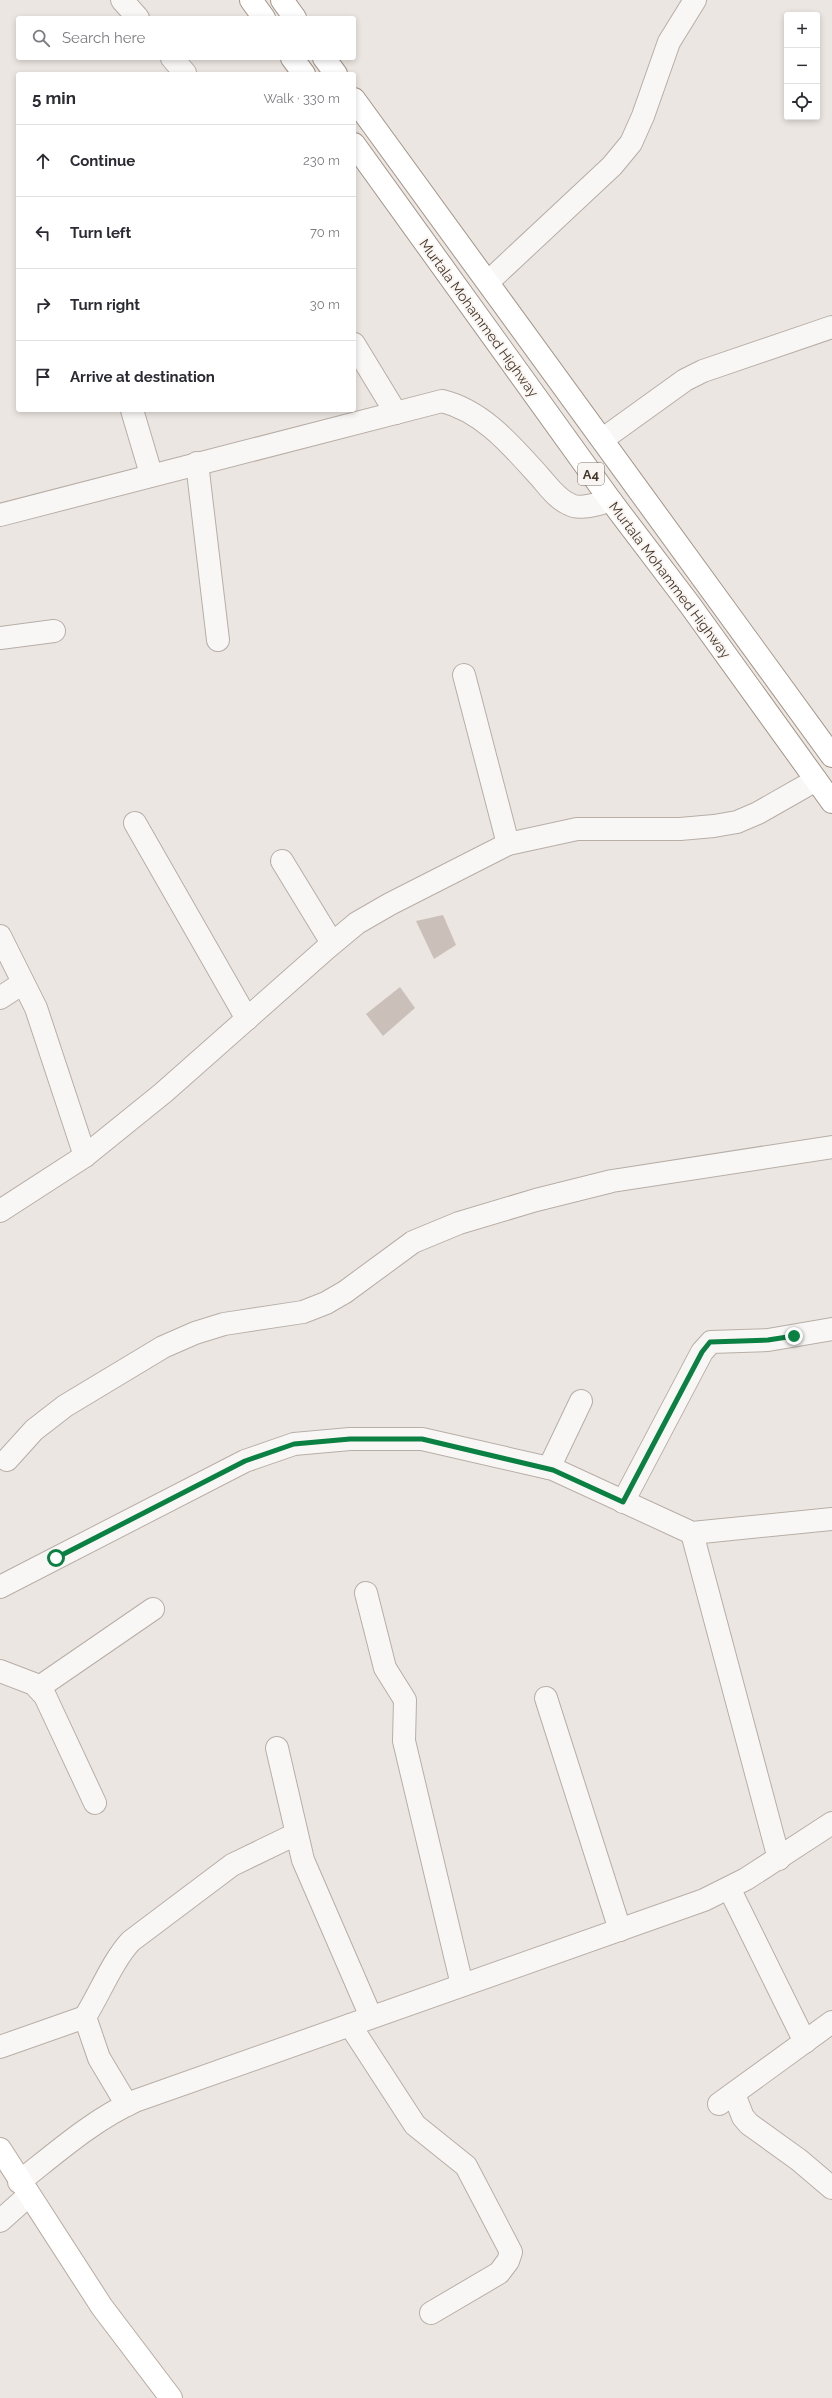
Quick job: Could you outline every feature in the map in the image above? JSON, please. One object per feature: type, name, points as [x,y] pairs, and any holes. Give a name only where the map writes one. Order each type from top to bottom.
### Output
[{"type":"main road","points":[[251,0],[263,16]]},
{"type":"main road","points":[[282,0],[294,16]]},
{"type":"main road","points":[[294,60],[302,72]]},
{"type":"main road","points":[[326,60],[334,72]]},
{"type":"main road","name":"Murtala Mohammed Highway","points":[[356,102],[603,439],[832,756]]},
{"type":"main road","name":"Murtala Mohammed Highway","points":[[356,147],[611,501],[690,605],[832,802]]},
{"type":"main road","points":[[0,2149],[24,2189],[102,2307],[172,2398]]},
{"type":"street","points":[[122,0],[136,16]]},
{"type":"street","points":[[488,282],[612,166],[631,143],[643,116],[669,42],[695,0]]},
{"type":"street","points":[[603,439],[685,380],[703,371],[832,327]]},
{"type":"street","points":[[356,347],[396,412]]},
{"type":"street","points":[[0,515],[151,474],[442,401],[457,405],[474,413],[514,449],[555,493],[569,505],[582,507],[611,501]]},
{"type":"street","points":[[133,412],[151,474]]},
{"type":"street","points":[[197,463],[218,640]]},
{"type":"street","points":[[0,638],[54,631]]},
{"type":"street","points":[[464,675],[508,844]]},
{"type":"street","points":[[0,1211],[85,1156],[163,1093],[332,943],[357,923],[390,904],[508,844],[577,829],[680,828],[714,826],[736,822],[758,813],[816,780]]},
{"type":"street","points":[[136,823],[248,1019]]},
{"type":"street","points":[[282,861],[332,943]]},
{"type":"street","points":[[0,936],[36,1008],[85,1156]]},
{"type":"street","points":[[0,998],[23,983]]},
{"type":"street","points":[[7,1460],[34,1430],[65,1406],[163,1347],[195,1333],[224,1324],[303,1312],[326,1303],[345,1292],[413,1242],[459,1223],[536,1200],[612,1181],[832,1147]]},
{"type":"street","points":[[623,1502],[702,1352],[710,1342],[768,1340],[832,1329]]},
{"type":"street","points":[[549,1468],[581,1401]]},
{"type":"street","points":[[0,1586],[245,1461],[294,1444],[350,1439],[422,1439],[549,1468],[692,1533],[832,1519]]},
{"type":"street","points":[[692,1533],[779,1858]]},
{"type":"street","points":[[366,1593],[385,1668],[405,1700],[404,1741],[462,1985]]},
{"type":"street","points":[[38,1688],[153,1609]]},
{"type":"street","points":[[0,1671],[34,1684],[45,1696],[95,1803]]},
{"type":"street","points":[[546,1698],[620,1930]]},
{"type":"street","points":[[276,1748],[303,1860],[371,2017]]},
{"type":"street","points":[[0,2221],[24,2189],[95,2124],[127,2105],[371,2017],[704,1900],[729,1888],[779,1858],[832,1823]]},
{"type":"street","points":[[0,2047],[85,2017],[101,1992],[122,1950],[131,1941],[232,1865],[296,1834]]},
{"type":"street","points":[[729,1888],[804,2042]]},
{"type":"street","points":[[85,2017],[99,2058],[127,2105]]},
{"type":"street","points":[[832,2022],[726,2099],[749,2124],[799,2160],[832,2188]]},
{"type":"street","points":[[350,2025],[415,2125],[466,2166],[510,2252],[508,2261],[500,2273],[431,2313]]},
{"type":"building","points":[[443,915],[456,945],[434,959],[416,921]]},
{"type":"building","points":[[400,987],[415,1008],[383,1036],[366,1014]]},
{"type":"route","points":[[56,1558],[245,1461],[294,1444],[350,1439],[422,1439],[553,1470],[623,1502],[702,1352],[710,1342],[768,1340],[794,1336]]}]
